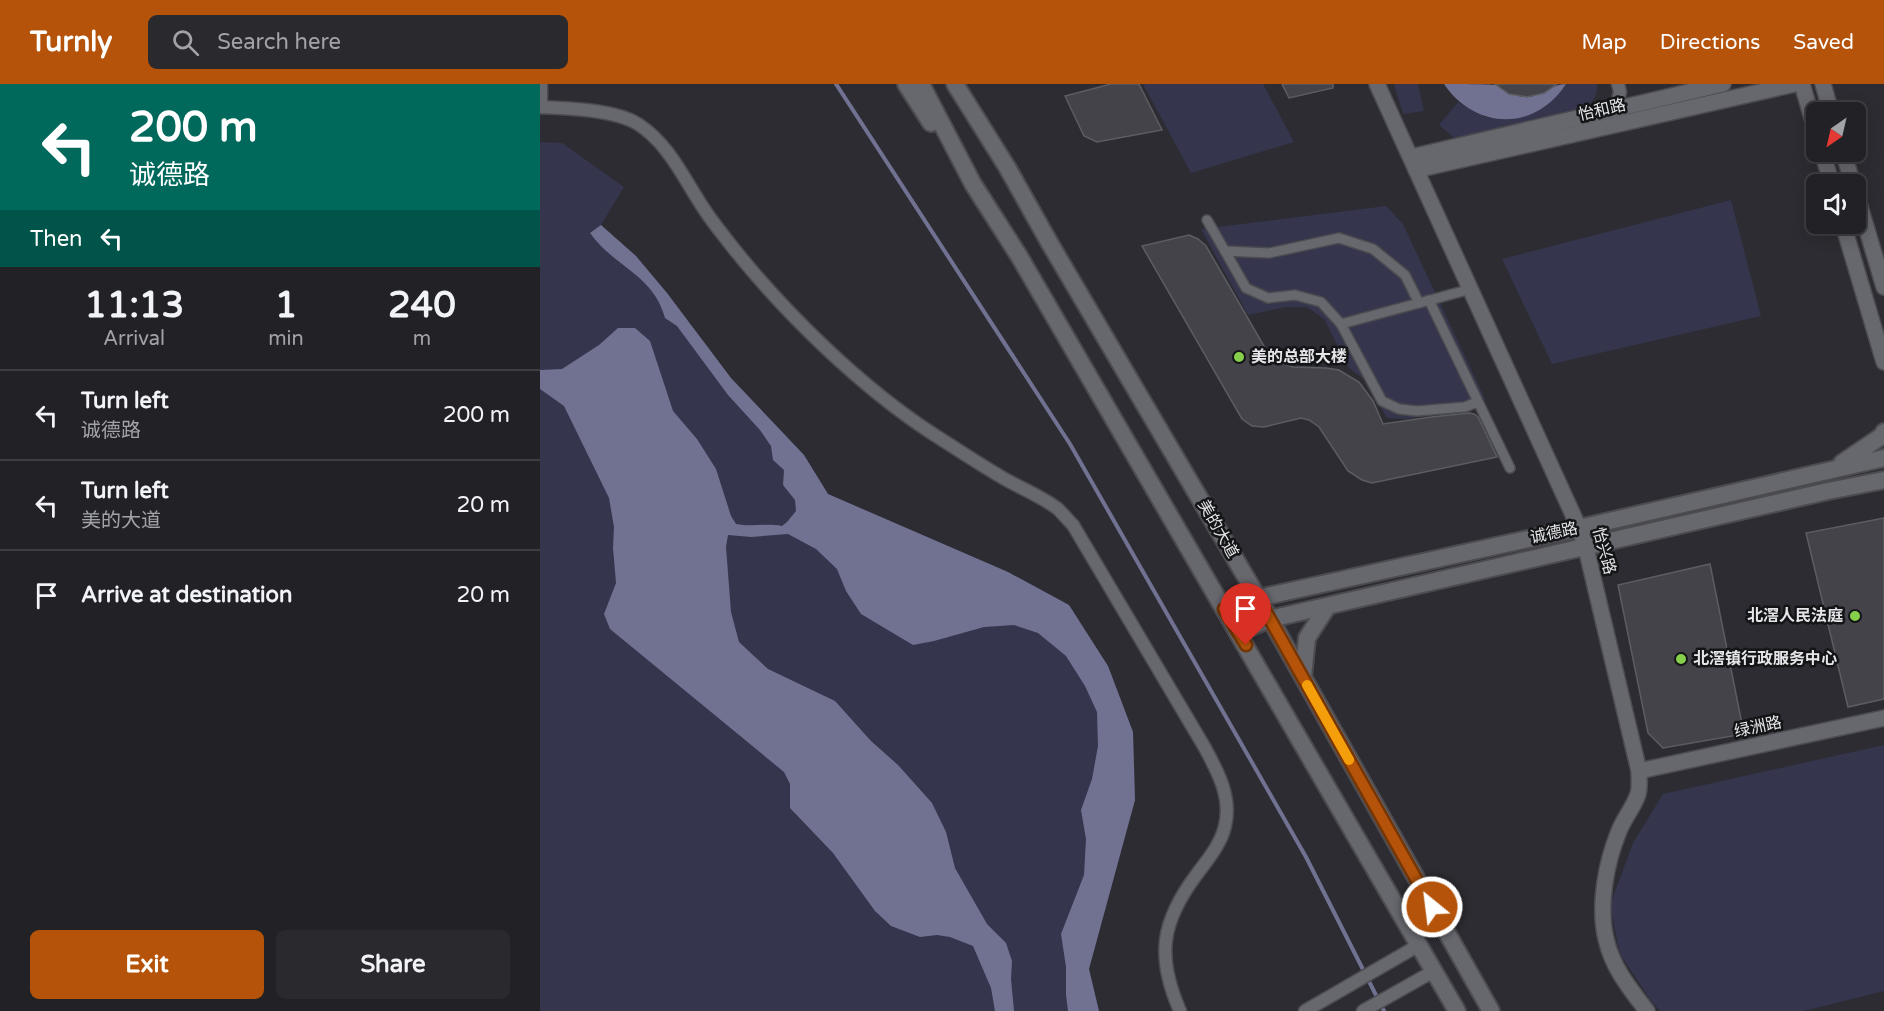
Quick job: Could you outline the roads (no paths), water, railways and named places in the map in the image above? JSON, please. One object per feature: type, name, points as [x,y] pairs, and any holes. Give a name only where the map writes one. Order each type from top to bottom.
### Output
[{"type":"main road","points":[[906,84],[1019,256],[1457,1011]]},
{"type":"main road","points":[[921,84],[973,184]]},
{"type":"main road","name":"美的大道","points":[[955,84],[1007,167],[1258,598],[1491,1011]]},
{"type":"main road","points":[[968,84],[1007,167]]},
{"type":"main road","points":[[1834,468],[1882,436],[1884,432]]},
{"type":"main road","name":"诚德路","points":[[1224,609],[1258,598],[1884,458]]},
{"type":"main road","name":"诚德路","points":[[1238,633],[1270,619],[1884,480]]},
{"type":"main road","points":[[1828,491],[1884,493]]},
{"type":"main road","points":[[1303,677],[1307,638],[1327,607]]},
{"type":"street","points":[[541,84],[540,107],[596,112],[620,117],[636,123],[656,138],[671,156],[705,211],[734,249],[770,292],[813,335],[859,377],[915,421],[1000,476],[1057,509],[1073,525],[1222,779],[1226,806],[1225,826],[1217,846],[1185,890],[1170,920],[1164,947],[1167,969],[1180,1011]]},
{"type":"street","name":"怡兴路","points":[[1377,84],[1579,528],[1586,548],[1639,771],[1639,792],[1619,830],[1607,865],[1604,908],[1606,939],[1625,983],[1647,1011]]},
{"type":"street","name":"怡和路","points":[[1414,164],[1616,108],[1723,84]]},
{"type":"street","name":"怡和路","points":[[1414,164],[1795,84]]},
{"type":"street","points":[[1802,84],[1807,102]]},
{"type":"street","points":[[1823,84],[1828,102]]},
{"type":"street","points":[[1619,88],[1637,104]]},
{"type":"street","points":[[1616,108],[1619,88]]},
{"type":"street","points":[[1207,220],[1246,288],[1268,298],[1295,295],[1321,302],[1341,324],[1382,401],[1399,410],[1417,411],[1465,407],[1477,402]]},
{"type":"street","points":[[1866,227],[1884,287]]},
{"type":"street","points":[[1846,234],[1884,362]]},
{"type":"street","points":[[1225,251],[1269,253],[1339,238],[1373,249],[1405,275],[1419,303]]},
{"type":"street","points":[[1341,324],[1471,289]]},
{"type":"street","points":[[1429,300],[1510,468]]},
{"type":"street","name":"绿洲路","points":[[1639,771],[1884,718]]},
{"type":"street","points":[[1305,1011],[1419,945]]},
{"type":"street","points":[[1363,1011],[1434,971]]},
{"type":"waterway","points":[[836,84],[1070,444],[1306,857],[1384,1011]]},
{"type":"place","name":"美的总部大楼","points":[[1239,357]]},
{"type":"place","name":"北滘人民法庭","points":[[1855,616]]},
{"type":"place","name":"北滘镇行政服务中心","points":[[1681,659]]}]
